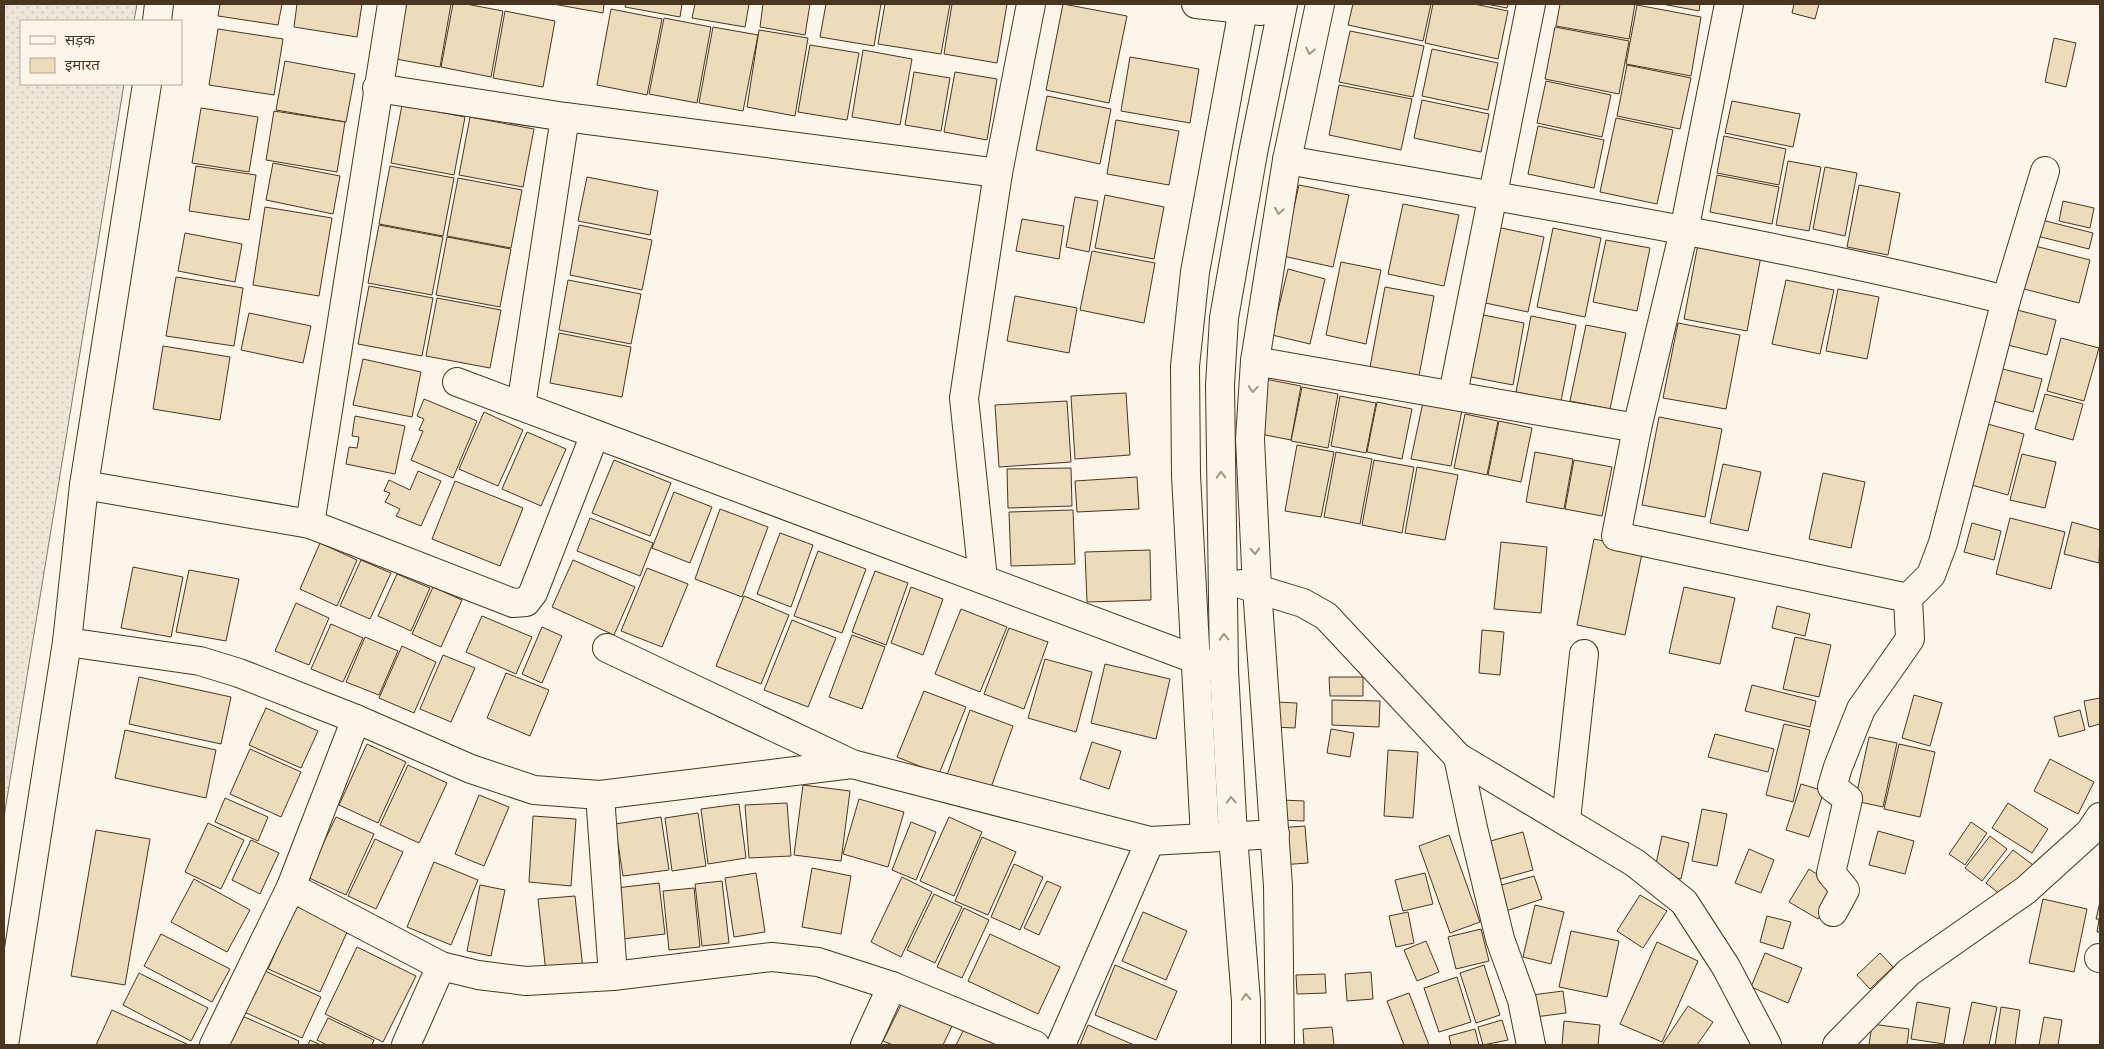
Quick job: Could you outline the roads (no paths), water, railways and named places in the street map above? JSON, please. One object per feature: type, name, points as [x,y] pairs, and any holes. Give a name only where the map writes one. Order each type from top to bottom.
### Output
[{"type":"street","points":[[157,20],[159,4]]},
{"type":"street","points":[[310,524],[377,88],[392,4]]},
{"type":"street","points":[[984,579],[964,398],[998,173],[1030,4]]},
{"type":"street","points":[[1196,4],[1319,11],[1287,160],[1255,361],[1250,439],[1257,588],[1278,886],[1280,1045]]},
{"type":"street","points":[[1453,394],[1491,195],[1531,4]]},
{"type":"street","points":[[1729,4],[1684,231],[1637,428],[1616,536],[1908,598]]},
{"type":"street","points":[[1205,838],[1194,658],[1186,475],[1185,366],[1195,272],[1244,7]]},
{"type":"street","points":[[1246,1045],[1246,1001],[1233,836],[1224,670],[1220,385],[1224,318],[1253,153],[1282,9]]},
{"type":"street","points":[[4,1045],[67,642],[84,485],[147,85]]},
{"type":"street","points":[[377,88],[565,117],[998,173]]},
{"type":"street","points":[[521,406],[565,117]]},
{"type":"street","points":[[1287,160],[1491,195],[1880,269],[2006,300]]},
{"type":"street","points":[[1833,912],[1845,890],[1831,873],[1848,799],[1832,787],[1861,709],[1910,639],[1908,598],[1931,575],[1942,543],[2006,300],[2045,171]]},
{"type":"street","points":[[1255,361],[1453,394],[1637,428]]},
{"type":"street","points":[[457,382],[1224,670]]},
{"type":"street","points":[[84,485],[310,524],[513,603],[526,602],[533,593],[595,434]]},
{"type":"street","points":[[1222,580],[1303,602],[1326,616],[1458,757],[1635,863],[1684,902],[1726,967],[1767,1045]]},
{"type":"street","points":[[67,642],[200,661],[356,719],[502,781],[534,790],[600,795],[852,764]]},
{"type":"street","points":[[607,648],[852,764],[1150,841],[1275,834]]},
{"type":"street","points":[[1566,820],[1584,654]]},
{"type":"street","points":[[214,1045],[291,887],[356,719]]},
{"type":"street","points":[[1458,757],[1472,828],[1498,929],[1522,1000],[1531,1045]]},
{"type":"street","points":[[600,795],[613,976]]},
{"type":"street","points":[[1837,1045],[1909,972],[2026,890],[2090,832],[2100,817]]},
{"type":"street","points":[[1061,1045],[1150,841]]},
{"type":"street","points":[[291,887],[441,966],[478,975],[526,981],[613,976],[772,957],[818,962],[892,986],[1035,1045]]},
{"type":"street","points":[[406,1045],[441,966]]},
{"type":"street","points":[[865,1045],[892,986]]}]
